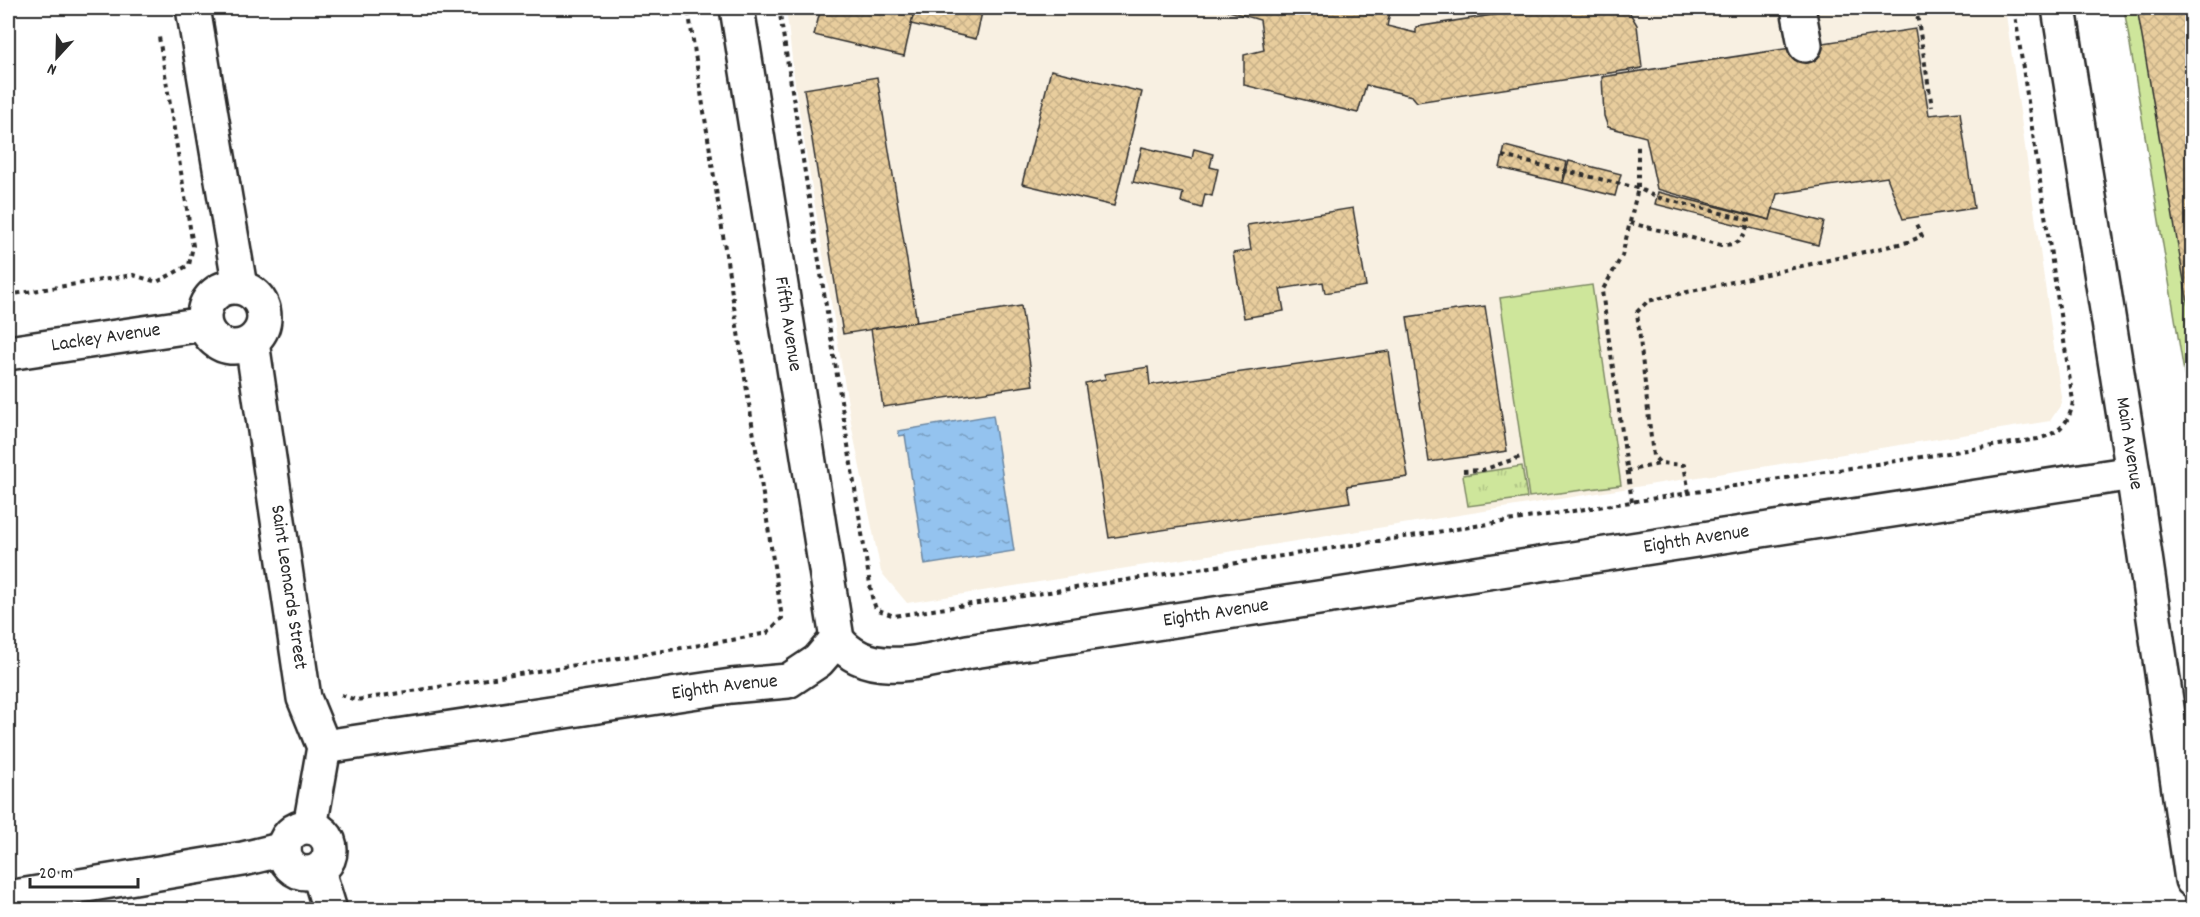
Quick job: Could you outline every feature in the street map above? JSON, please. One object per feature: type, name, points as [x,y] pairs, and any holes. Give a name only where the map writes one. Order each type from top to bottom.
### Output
[{"type":"street","points":[[193,8],[240,287]]},
{"type":"street","name":"Fifth Avenue","points":[[737,8],[837,639]]},
{"type":"street","points":[[1798,8],[1805,45]]},
{"type":"street","name":"Main Avenue","points":[[2059,8],[2133,473],[2193,879]]},
{"type":"street","points":[[240,287],[260,300],[264,311],[260,334],[265,333],[241,347],[229,347],[209,335],[204,324],[204,312],[208,301],[228,288],[240,287]]},
{"type":"street","name":"Lackey Avenue","points":[[8,353],[204,324]]},
{"type":"street","name":"Saint Leonards Street","points":[[265,333],[304,698],[324,747]]},
{"type":"street","name":"Eighth Avenue","points":[[324,747],[731,686],[788,681],[818,661],[837,639],[844,649],[858,658],[875,662],[909,664],[967,652],[2133,473]]},
{"type":"street","points":[[310,827],[324,747]]},
{"type":"street","points":[[310,827],[323,833],[330,846],[328,861],[318,871],[310,873],[295,870],[288,865],[284,849],[285,842],[294,830],[310,827]]},
{"type":"street","points":[[8,898],[243,859],[284,849]]},
{"type":"street","points":[[318,871],[330,909]]},
{"type":"path","points":[[336,693],[356,700],[732,640],[767,633],[782,618],[688,8]]},
{"type":"path","points":[[779,8],[872,597],[876,609],[894,616],[2038,439],[2057,433],[2071,416],[2073,400],[2014,8]]},
{"type":"path","points":[[1916,8],[1932,107]]},
{"type":"path","points":[[8,295],[133,275],[157,282],[189,265],[193,246],[158,30]]},
{"type":"path","points":[[1632,502],[1602,291],[1622,256],[1638,188],[1638,146]]},
{"type":"path","points":[[1502,156],[1638,188],[1656,197],[1749,220],[1742,241],[1736,245],[1721,245],[1630,223]]},
{"type":"path","points":[[1660,463],[1653,456],[1636,312],[1639,307],[1648,301],[1908,242],[1922,236],[1915,222]]},
{"type":"path","points":[[265,333],[273,290]]},
{"type":"path","points":[[1463,471],[1483,470],[1523,456]]},
{"type":"path","points":[[1627,471],[1660,463],[1684,465],[1689,493]]},
{"type":"shaded area","points":[[786,8],[2005,8],[2062,403],[2050,421],[907,603],[881,572],[852,428],[796,92]]},
{"type":"green space","points":[[2124,8],[2192,8],[2192,436],[2188,397]]},
{"type":"green space","points":[[1592,285],[1621,485],[1529,497],[1500,298]]},
{"type":"green space","points":[[1522,466],[1527,498],[1468,506],[1463,475]]},
{"type":"water","points":[[993,415],[1014,551],[925,565],[905,435],[899,436],[898,431]]},
{"type":"building","points":[[821,8],[915,8],[904,56],[814,35]]},
{"type":"building","points":[[915,8],[983,8],[976,39],[911,24]]},
{"type":"building","points":[[1043,8],[1064,8],[1063,12]]},
{"type":"building","points":[[1225,8],[1391,8],[1387,26],[1416,33],[1416,27],[1537,8],[1627,8],[1637,25],[1642,68],[1417,102],[1412,96],[1366,85],[1358,113],[1244,85],[1244,55],[1264,50],[1260,20],[1225,10]]},
{"type":"building","points":[[2137,8],[2192,8],[2192,303],[2188,304]]},
{"type":"building","points":[[1915,29],[1929,115],[1960,112],[1974,208],[1903,219],[1887,177],[1777,194],[1770,220],[1657,189],[1646,137],[1608,127],[1604,116],[1602,77]]},
{"type":"building","points":[[1051,70],[1142,92],[1114,206],[1022,184]]},
{"type":"building","points":[[877,77],[917,322],[843,334],[804,89]]},
{"type":"building","points":[[1505,146],[1567,162],[1562,183],[1500,168]]},
{"type":"building","points":[[1142,147],[1192,159],[1194,149],[1213,154],[1210,167],[1218,169],[1212,196],[1205,194],[1202,208],[1181,202],[1183,193],[1133,182]]},
{"type":"building","points":[[1569,161],[1621,174],[1615,196],[1563,183]]},
{"type":"building","points":[[1658,192],[1770,220],[1773,209],[1824,222],[1818,245],[1655,204]]},
{"type":"building","points":[[1353,208],[1366,286],[1325,293],[1323,282],[1280,289],[1284,311],[1244,318],[1233,253],[1251,250],[1247,225]]},
{"type":"building","points":[[1021,306],[1033,385],[883,407],[871,329]]},
{"type":"building","points":[[1485,306],[1507,451],[1429,462],[1407,317]]},
{"type":"building","points":[[1389,351],[1408,477],[1347,486],[1350,502],[1109,538],[1085,383],[1106,379],[1104,374],[1148,367],[1150,385]]}]
